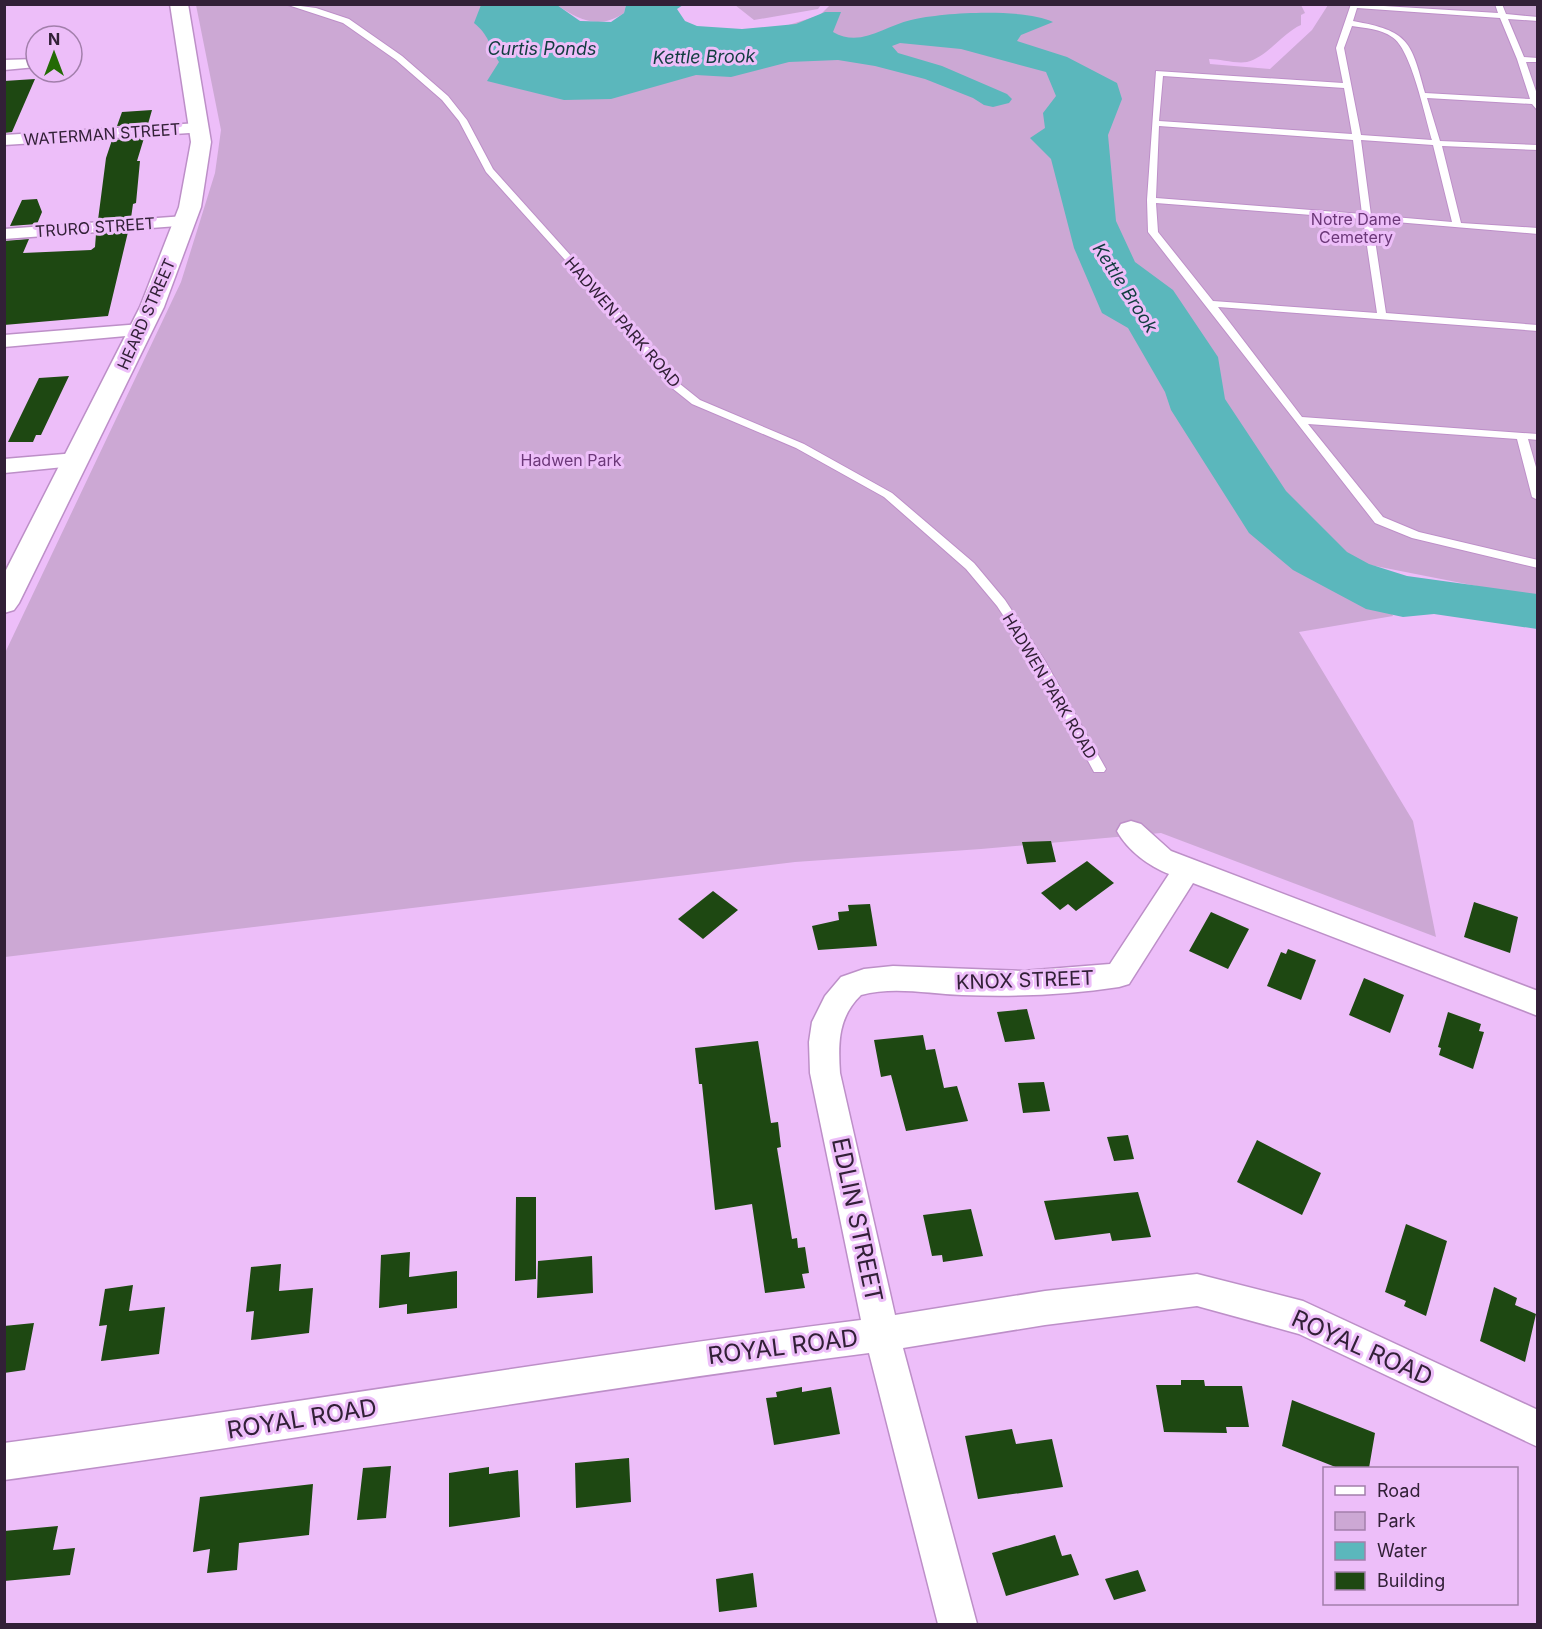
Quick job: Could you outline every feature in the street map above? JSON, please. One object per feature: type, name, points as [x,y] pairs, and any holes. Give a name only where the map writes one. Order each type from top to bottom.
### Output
[{"type":"street","name":"HEARD STREET","points":[[4,603],[141,330],[168,270],[185,221],[200,158],[199,128],[179,4]]},
{"type":"street","points":[[4,65],[24,64]]},
{"type":"street","name":"WATERMAN STREET","points":[[4,140],[199,128]]},
{"type":"street","name":"TRURO STREET","points":[[4,234],[185,221]]},
{"type":"street","points":[[4,341],[141,330]]},
{"type":"street","points":[[4,466],[76,460]]},
{"type":"street","points":[[1131,831],[1161,859],[1538,1004]]},
{"type":"street","name":"KNOX STREET","points":[[845,992],[850,986],[889,978],[925,982],[1028,983],[1083,981],[1119,975],[1187,869]]},
{"type":"street","name":"EDLIN STREET","points":[[845,992],[832,1006],[823,1033],[825,1072],[882,1334],[958,1624]]},
{"type":"street","name":"ROYAL ROAD","points":[[4,1462],[209,1434],[703,1356],[882,1334],[1045,1308],[1197,1290],[1303,1318],[1538,1429]]},
{"type":"lane","name":"HADWEN PARK ROAD","points":[[288,4],[316,10],[346,21],[370,36],[445,98],[463,120],[489,170],[596,289],[672,381],[696,402],[800,446],[888,495],[970,566],[1001,603],[1041,664],[1099,769]]},
{"type":"lane","points":[[1422,95],[1537,104],[1498,4]]},
{"type":"lane","points":[[1382,316],[1357,138],[1340,48],[1354,5],[1538,19]]},
{"type":"lane","points":[[1349,23],[1387,29],[1402,38],[1408,46],[1437,143],[1457,225]]},
{"type":"lane","points":[[1521,59],[1538,60]]},
{"type":"lane","points":[[1346,86],[1159,73],[1150,200],[1153,232],[1379,520],[1416,535],[1538,564]]},
{"type":"lane","points":[[1155,123],[1357,138],[1538,148]]},
{"type":"lane","points":[[1150,200],[1538,231]]},
{"type":"lane","points":[[1210,304],[1538,328]]},
{"type":"lane","points":[[1299,420],[1538,437]]},
{"type":"lane","points":[[1522,436],[1538,497]]},
{"type":"green space","name":"Hadwen Park","points":[[196,5],[538,5],[548,18],[658,28],[773,30],[820,15],[830,5],[1301,5],[1305,13],[1301,15],[1301,25],[1261,55],[1247,62],[1209,59],[1210,64],[1270,69],[1312,30],[1328,5],[1537,5],[1537,598],[1370,565],[1393,616],[1299,632],[1413,821],[1436,937],[1161,833],[795,862],[5,957],[4,655],[181,282],[215,173],[221,130]]},
{"type":"green space","points":[[557,5],[626,5],[624,13],[598,22],[581,19]]},
{"type":"green space","points":[[735,5],[821,5],[818,9],[754,20]]},
{"type":"water","points":[[481,5],[557,5],[580,21],[611,22],[624,13],[626,5],[683,5],[677,9],[685,21],[697,26],[742,29],[796,24],[825,12],[841,12],[833,32],[853,38],[863,37],[911,20],[963,13],[1004,13],[1053,22],[1021,35],[1017,41],[1067,57],[1117,83],[1122,99],[1108,135],[1116,221],[1135,262],[1173,290],[1218,357],[1225,399],[1286,491],[1347,552],[1369,564],[1407,576],[1537,594],[1537,629],[1434,614],[1403,617],[1366,609],[1293,570],[1249,533],[1171,410],[1165,392],[1128,328],[1102,313],[1074,248],[1051,159],[1030,138],[1045,128],[1043,113],[1056,96],[1046,72],[961,49],[900,43],[892,46],[898,53],[942,66],[1007,94],[1012,99],[1009,103],[993,107],[984,105],[973,98],[925,79],[875,66],[838,60],[789,62],[731,77],[696,75],[611,99],[564,100],[487,81],[499,62],[486,36],[474,23]]},
{"type":"building","points":[[24,80],[24,84],[33,84],[12,132],[4,133],[4,81]]},
{"type":"building","points":[[152,110],[148,124],[117,126],[122,112]]},
{"type":"building","points":[[144,138],[137,161],[140,161],[136,203],[133,204],[131,218],[98,220],[106,158],[112,140]]},
{"type":"building","points":[[37,199],[42,212],[37,224],[10,226],[22,200]]},
{"type":"building","points":[[128,232],[108,316],[4,325],[4,241],[29,239],[23,253],[91,250],[95,247],[96,234]]},
{"type":"building","points":[[69,376],[41,435],[36,435],[33,442],[8,442],[39,378]]},
{"type":"building","points":[[1051,841],[1056,862],[1027,864],[1022,842]]},
{"type":"building","points":[[1087,861],[1114,883],[1076,911],[1068,904],[1060,910],[1041,893]]},
{"type":"building","points":[[713,891],[738,910],[703,939],[678,919]]},
{"type":"building","points":[[1474,902],[1518,917],[1510,953],[1464,937]]},
{"type":"building","points":[[870,904],[877,946],[818,950],[812,926],[839,920],[838,912],[849,911],[848,905]]},
{"type":"building","points":[[1211,912],[1249,929],[1228,969],[1189,951]]},
{"type":"building","points":[[1288,949],[1316,960],[1301,1000],[1267,986],[1281,952],[1286,954]]},
{"type":"building","points":[[1364,978],[1404,995],[1390,1033],[1349,1015]]},
{"type":"building","points":[[1027,1009],[1035,1039],[1005,1042],[997,1012]]},
{"type":"building","points":[[1448,1012],[1481,1024],[1479,1031],[1484,1032],[1473,1069],[1439,1055],[1441,1048],[1438,1047]]},
{"type":"building","points":[[923,1035],[926,1050],[935,1049],[944,1088],[957,1086],[968,1121],[906,1131],[891,1075],[881,1077],[874,1040]]},
{"type":"building","points":[[758,1041],[771,1123],[778,1122],[781,1147],[777,1148],[792,1239],[797,1238],[798,1248],[805,1247],[809,1273],[802,1274],[805,1288],[765,1293],[752,1204],[715,1210],[702,1084],[699,1084],[695,1048]]},
{"type":"building","points":[[1044,1082],[1050,1111],[1023,1113],[1018,1083]]},
{"type":"building","points":[[1128,1135],[1134,1159],[1114,1161],[1107,1137]]},
{"type":"building","points":[[1257,1140],[1321,1173],[1302,1215],[1237,1182]]},
{"type":"building","points":[[1138,1192],[1151,1237],[1112,1241],[1110,1233],[1055,1240],[1044,1201]]},
{"type":"building","points":[[516,1197],[536,1197],[536,1279],[515,1281]]},
{"type":"building","points":[[971,1209],[983,1256],[943,1262],[942,1255],[932,1256],[923,1215]]},
{"type":"building","points":[[1406,1224],[1447,1241],[1426,1316],[1404,1306],[1406,1301],[1385,1292]]},
{"type":"building","points":[[410,1252],[409,1277],[457,1271],[457,1308],[407,1314],[407,1304],[379,1308],[381,1255]]},
{"type":"building","points":[[592,1256],[593,1293],[537,1298],[538,1261]]},
{"type":"building","points":[[281,1264],[279,1291],[313,1288],[309,1333],[251,1340],[254,1311],[246,1312],[251,1267]]},
{"type":"building","points":[[133,1285],[129,1311],[165,1307],[159,1354],[101,1361],[107,1325],[99,1326],[105,1289]]},
{"type":"building","points":[[1494,1287],[1517,1298],[1515,1305],[1536,1314],[1525,1362],[1480,1341]]},
{"type":"building","points":[[34,1323],[25,1370],[4,1373],[4,1326]]},
{"type":"building","points":[[1181,1380],[1204,1380],[1205,1386],[1242,1386],[1249,1427],[1226,1427],[1227,1433],[1164,1432],[1156,1385],[1181,1385]]},
{"type":"building","points":[[802,1387],[802,1392],[831,1387],[840,1434],[774,1445],[766,1398],[777,1397],[776,1392]]},
{"type":"building","points":[[1292,1400],[1375,1433],[1369,1467],[1335,1467],[1282,1446]]},
{"type":"building","points":[[1012,1429],[1016,1444],[1052,1439],[1063,1487],[978,1499],[965,1436]]},
{"type":"building","points":[[629,1458],[631,1502],[576,1508],[575,1463]]},
{"type":"building","points":[[391,1466],[386,1518],[357,1520],[363,1468]]},
{"type":"building","points":[[489,1467],[489,1474],[518,1470],[520,1517],[449,1527],[449,1473]]},
{"type":"building","points":[[313,1484],[309,1535],[239,1543],[237,1570],[207,1573],[210,1549],[193,1552],[200,1497]]},
{"type":"building","points":[[58,1526],[53,1550],[75,1548],[70,1575],[4,1581],[4,1531]]},
{"type":"building","points":[[1055,1535],[1062,1556],[1071,1554],[1079,1575],[1006,1596],[992,1553]]},
{"type":"building","points":[[1138,1570],[1146,1591],[1114,1600],[1105,1579]]},
{"type":"building","points":[[753,1573],[757,1607],[719,1612],[716,1579]]},
{"type":"water label","name":"Curtis Ponds","points":[[542,49]]},
{"type":"water label","name":"Kettle Brook","points":[[704,57]]},
{"type":"water label","name":"Kettle Brook","points":[[1125,288]]},
{"type":"park label","name":"Notre Dame Cemetery","points":[[1356,228]]}]
